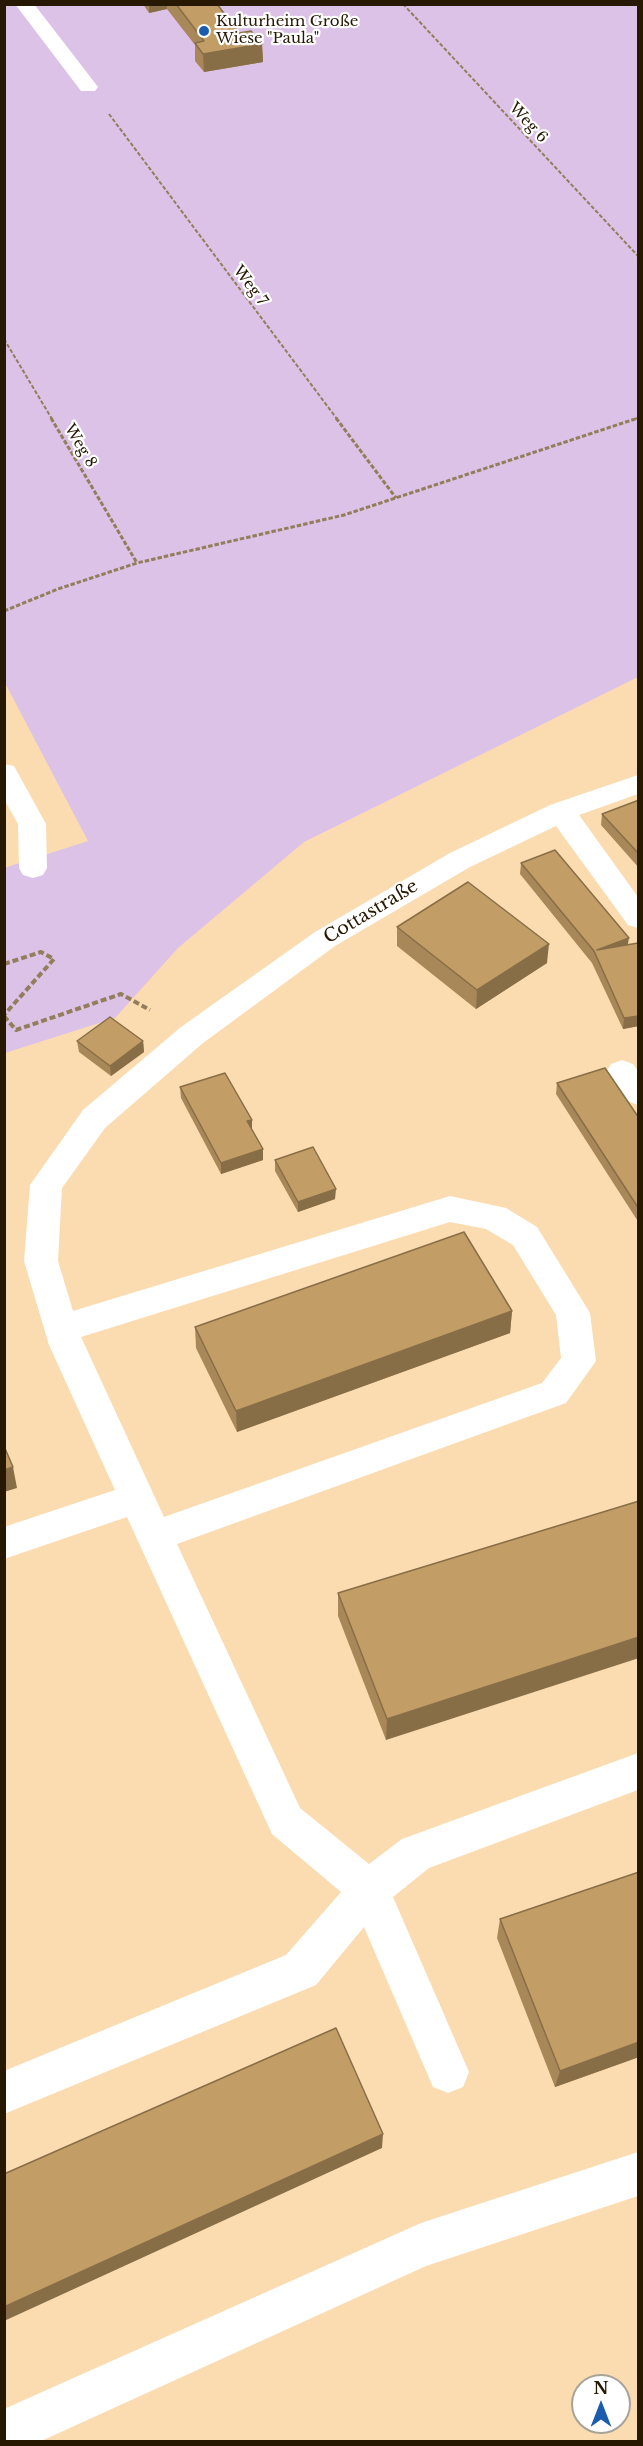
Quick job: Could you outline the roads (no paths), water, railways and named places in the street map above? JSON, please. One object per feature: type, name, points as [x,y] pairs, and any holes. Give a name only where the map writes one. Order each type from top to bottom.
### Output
[{"type":"street","points":[[24,4],[88,87]]},
{"type":"street","points":[[4,773],[32,824],[33,868]]},
{"type":"street","name":"Cottastraße","points":[[369,1890],[286,1821],[154,1536],[61,1329],[42,1261],[46,1185],[94,1119],[192,1035],[325,939],[460,860],[560,812],[639,784]]},
{"type":"street","points":[[560,812],[639,918]]},
{"type":"street","points":[[61,1329],[450,1209],[494,1217],[525,1236],[573,1313],[579,1361],[554,1393],[154,1536]]},
{"type":"street","points":[[4,1544],[137,1498]]},
{"type":"street","points":[[4,2093],[301,1970],[369,1890],[416,1853],[639,1772]]},
{"type":"street","points":[[369,1890],[448,2072]]},
{"type":"street","points":[[4,2433],[421,2245],[639,2174]]},
{"type":"place","name":"Kulturheim Große Wiese \"Paula\"","points":[[204,31]]}]
